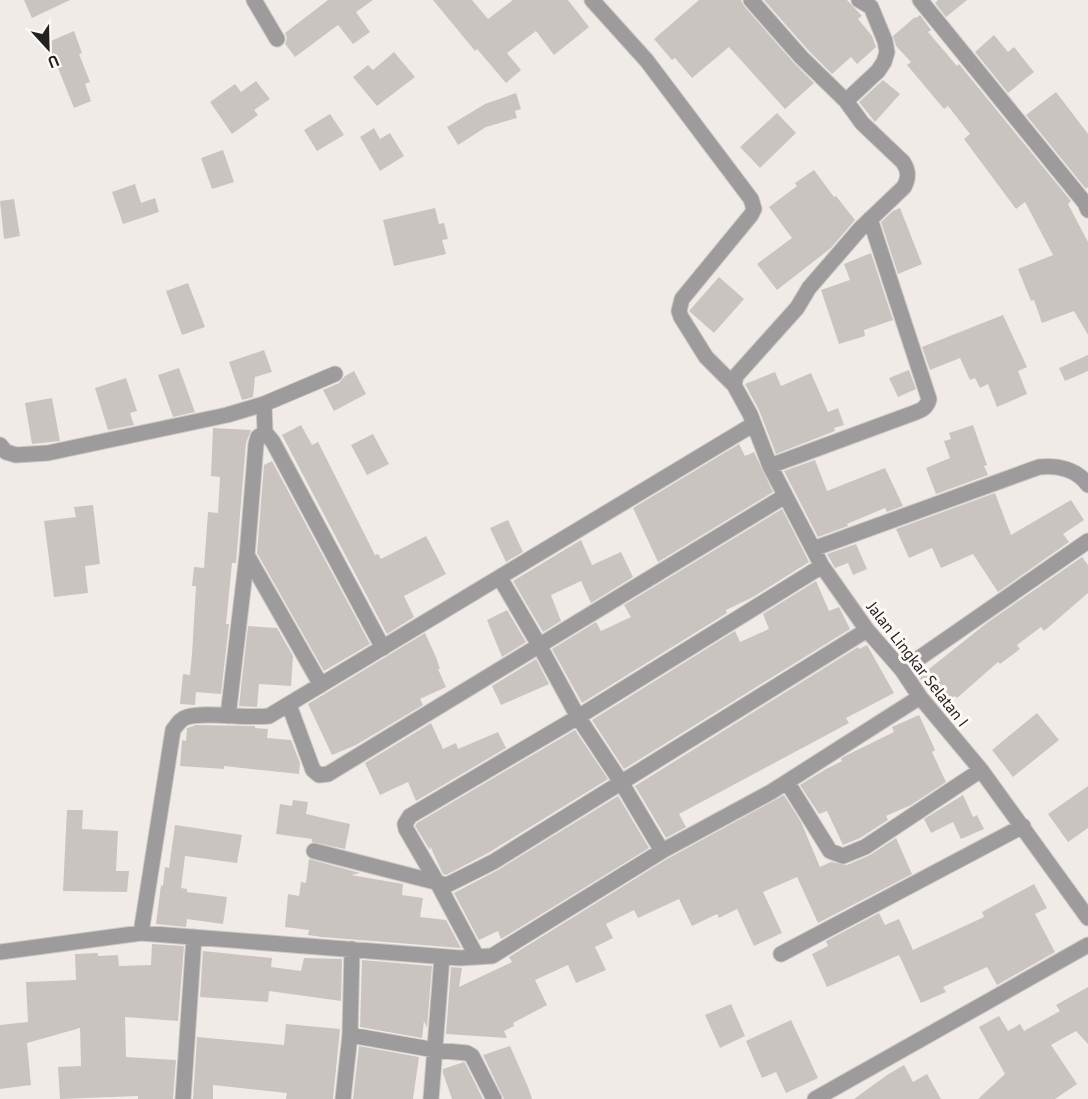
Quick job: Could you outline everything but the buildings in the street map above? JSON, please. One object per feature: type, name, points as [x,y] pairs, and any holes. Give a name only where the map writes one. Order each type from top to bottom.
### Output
[{"type":"street","points":[[254,0],[277,39]]},
{"type":"street","name":"Jalan Lingkar Selatan I","points":[[592,0],[647,61],[751,199],[754,209],[682,299],[679,311],[681,317],[705,357],[734,385],[752,419],[770,466],[822,566],[867,630],[902,669],[920,697],[981,770],[1088,918]]},
{"type":"street","points":[[734,385],[736,376],[796,308],[816,279],[870,219],[904,187],[908,180],[907,168],[903,162],[862,123],[846,101],[801,57],[751,0]]},
{"type":"street","points":[[920,0],[1087,205]]},
{"type":"street","points":[[846,101],[878,71],[887,52],[870,2]]},
{"type":"street","points":[[770,466],[924,409],[928,404],[870,219]]},
{"type":"street","points":[[0,445],[6,452],[16,455],[48,453],[264,404],[335,374]]},
{"type":"street","points":[[264,404],[265,432],[273,442],[383,648]]},
{"type":"street","points":[[141,933],[173,730],[185,717],[269,716],[290,705],[500,578],[752,419]]},
{"type":"street","points":[[228,716],[247,555],[256,444],[258,437],[265,432]]},
{"type":"street","points":[[813,549],[1039,467],[1053,466],[1068,469],[1088,485]]},
{"type":"street","points":[[290,705],[313,771],[319,775],[328,774],[785,496]]},
{"type":"street","points":[[902,669],[1088,541]]},
{"type":"street","points":[[247,555],[321,685]]},
{"type":"street","points":[[477,957],[406,829],[405,824],[410,816],[578,717],[822,566]]},
{"type":"street","points":[[500,578],[578,717],[621,782],[662,851]]},
{"type":"street","points":[[314,851],[447,885],[493,862],[867,630]]},
{"type":"street","points":[[0,952],[141,933],[442,957],[492,956],[662,851],[787,782],[920,697]]},
{"type":"street","points":[[787,782],[830,851],[843,856],[865,847],[981,770]]},
{"type":"street","points":[[781,954],[1023,826]]},
{"type":"street","points":[[183,1099],[194,937]]},
{"type":"street","points":[[815,1099],[1088,945]]},
{"type":"street","points":[[343,1099],[350,1035],[352,949]]},
{"type":"street","points":[[431,1099],[442,957]]},
{"type":"street","points":[[350,1035],[466,1053],[472,1056],[494,1099]]}]
